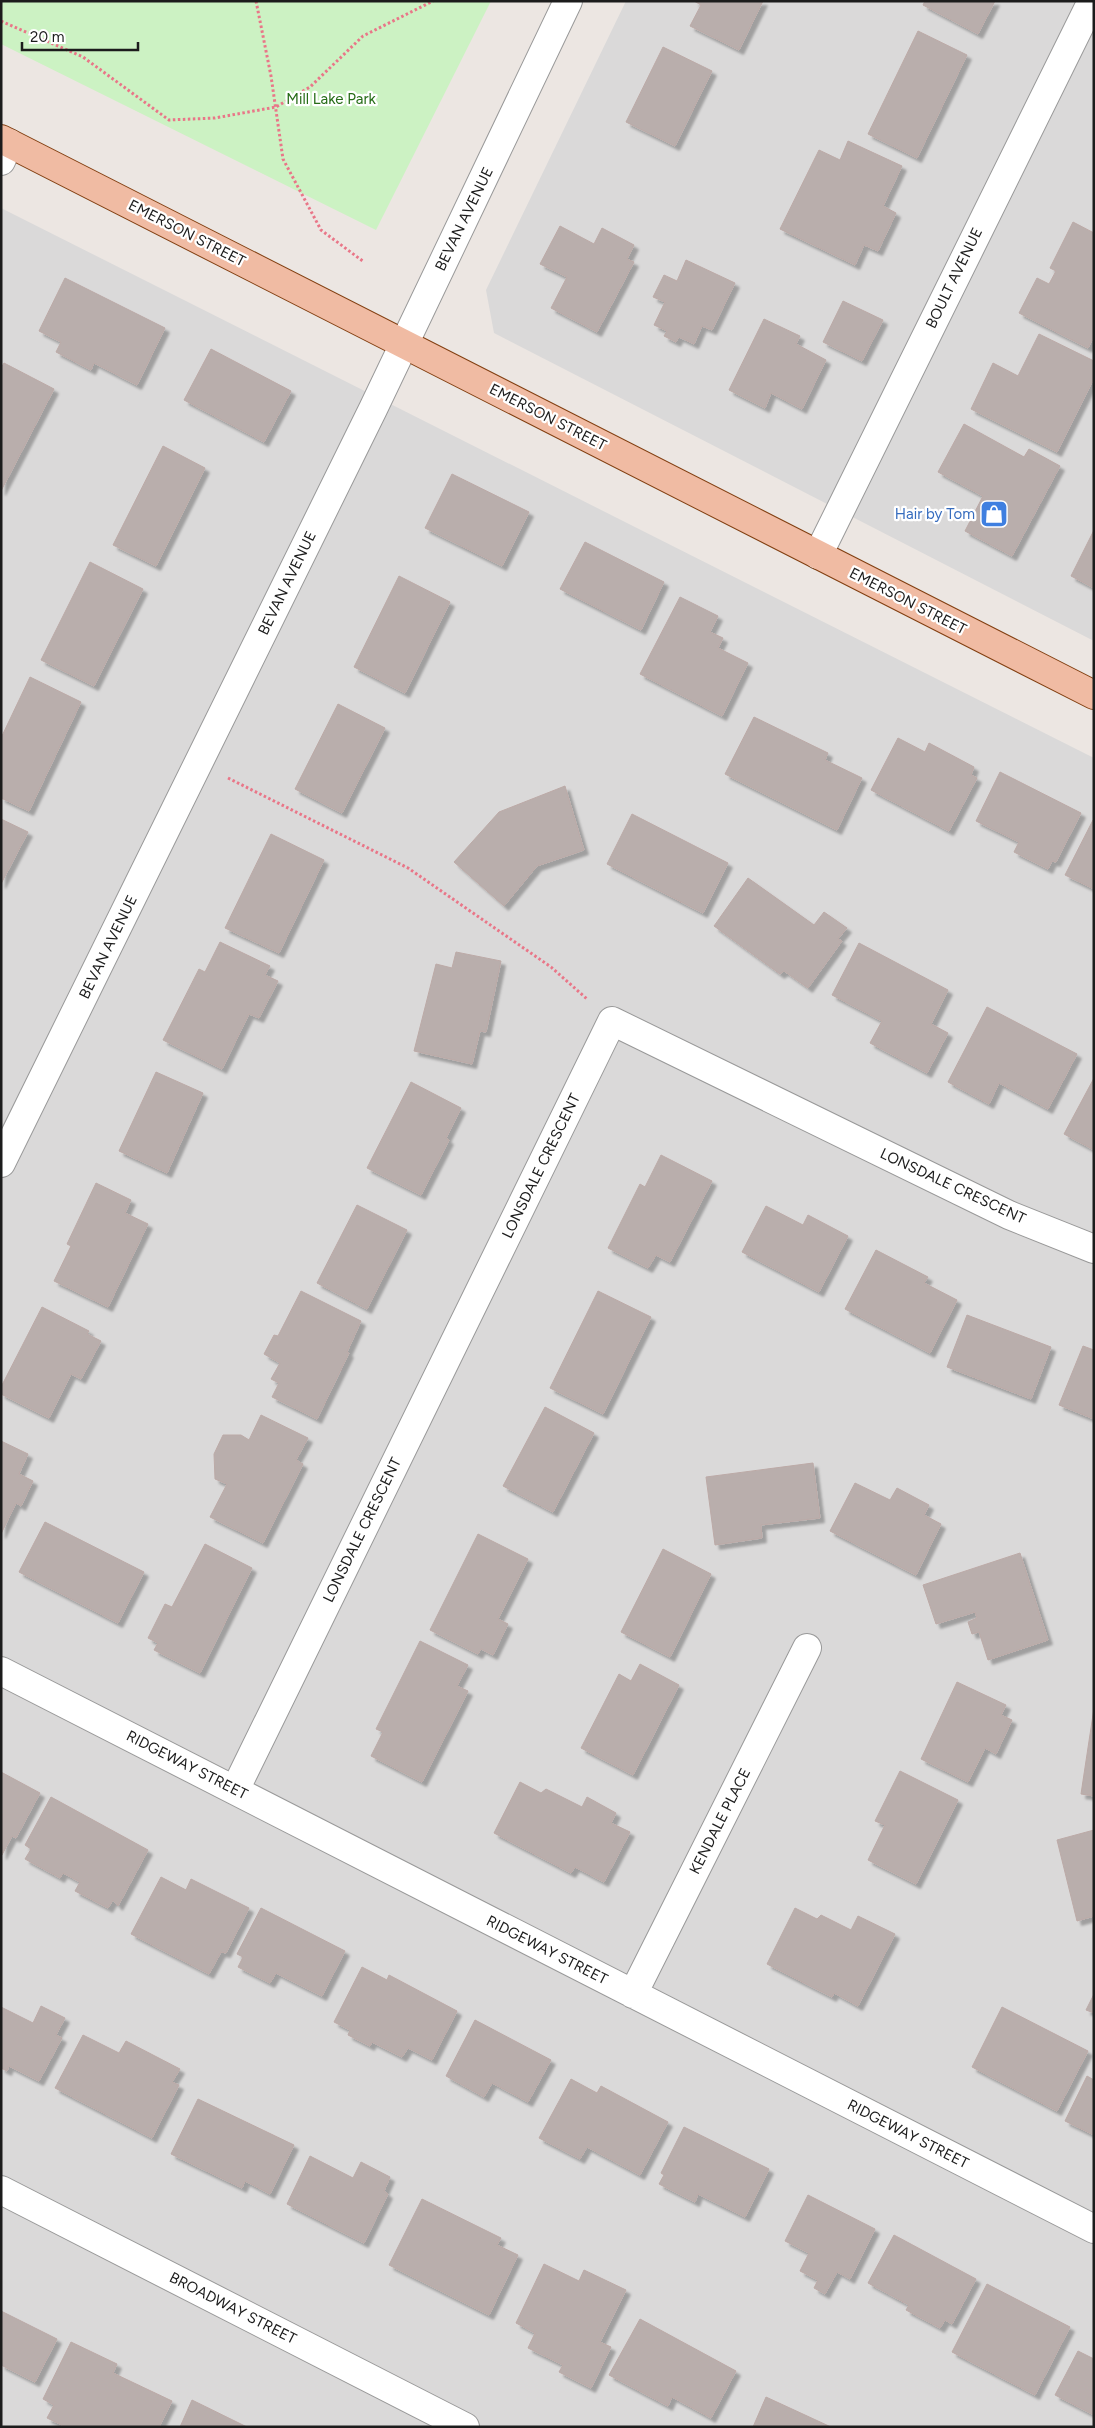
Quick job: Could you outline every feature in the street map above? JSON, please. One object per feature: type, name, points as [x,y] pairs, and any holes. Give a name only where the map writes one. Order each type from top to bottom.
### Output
[{"type":"main road","name":"EMERSON STREET","points":[[4,148],[404,344],[1094,695]]},
{"type":"street","name":"BEVAN AVENUE","points":[[1,1163],[404,344],[568,1]]},
{"type":"street","name":"BOULT AVENUE","points":[[818,555],[1092,1]]},
{"type":"street","name":"LONSDALE CRESCENT","points":[[235,1790],[612,1021],[1009,1215],[1094,1249]]},
{"type":"street","name":"KENDALE PLACE","points":[[633,1994],[807,1648]]},
{"type":"street","name":"RIDGEWAY STREET","points":[[1,1670],[1094,2229]]},
{"type":"street","name":"BROADWAY STREET","points":[[1,2190],[465,2427]]},
{"type":"path","points":[[256,1],[276,107],[283,159],[321,230],[364,262]]},
{"type":"path","points":[[1,22],[83,57],[169,120],[215,118],[276,107],[310,87],[363,36],[433,1]]},
{"type":"path","points":[[199,763],[408,868],[550,967],[612,1021]]},
{"type":"shaded area","points":[[626,1],[1094,1],[1094,641],[494,333],[486,290]]},
{"type":"shaded area","points":[[1,208],[1094,758],[1094,2427],[1,2427]]},
{"type":"green space","name":"Mill Lake Park","points":[[1,1],[491,1],[376,230],[1,44]]},
{"type":"building","points":[[694,1],[763,1],[739,50],[690,26],[701,5]]},
{"type":"building","points":[[925,1],[995,1],[978,34],[923,5]]},
{"type":"building","points":[[918,31],[967,55],[917,158],[868,134]]},
{"type":"building","points":[[663,47],[712,71],[675,146],[626,122]]},
{"type":"building","points":[[848,141],[902,166],[883,206],[896,213],[878,251],[864,245],[855,265],[780,229],[819,150],[840,160]]},
{"type":"building","points":[[1073,222],[1094,233],[1094,336],[1088,348],[1019,313],[1037,278],[1049,284],[1056,271],[1050,268]]},
{"type":"building","points":[[560,226],[594,244],[602,228],[634,245],[627,259],[634,262],[597,332],[551,308],[567,277],[540,264]]},
{"type":"building","points":[[686,260],[735,283],[712,330],[702,326],[694,344],[679,337],[676,342],[664,336],[667,331],[654,325],[665,302],[653,297],[664,275],[677,281]]},
{"type":"building","points":[[65,278],[165,328],[137,385],[94,363],[91,370],[56,352],[61,342],[39,331]]},
{"type":"building","points":[[843,301],[883,320],[862,361],[823,342]]},
{"type":"building","points":[[764,319],[800,336],[796,344],[826,360],[802,409],[771,393],[765,408],[729,390]]},
{"type":"building","points":[[1039,334],[1094,361],[1094,378],[1057,452],[971,409],[993,363],[1018,376]]},
{"type":"building","points":[[211,349],[291,391],[264,442],[184,400]]},
{"type":"building","points":[[4,363],[54,389],[1,491],[1,368]]},
{"type":"building","points":[[964,424],[1024,457],[1029,449],[1060,466],[1012,556],[965,531],[983,496],[938,472]]},
{"type":"building","points":[[163,446],[205,468],[156,566],[113,545]]},
{"type":"building","points":[[452,474],[529,512],[502,566],[425,528]]},
{"type":"building","points":[[1094,530],[1094,588],[1071,576]]},
{"type":"building","points":[[585,542],[664,582],[641,630],[560,589]]},
{"type":"building","points":[[90,562],[143,589],[94,686],[41,660]]},
{"type":"building","points":[[399,576],[450,602],[405,693],[354,667]]},
{"type":"building","points":[[680,597],[718,616],[710,632],[723,638],[718,648],[748,663],[722,716],[640,674]]},
{"type":"building","points":[[30,677],[81,702],[29,811],[1,798],[1,738]]},
{"type":"building","points":[[338,704],[385,728],[342,813],[295,789]]},
{"type":"building","points":[[754,717],[828,753],[825,760],[862,778],[837,830],[725,774]]},
{"type":"building","points":[[898,738],[925,752],[929,743],[974,767],[971,775],[977,778],[949,831],[871,790]]},
{"type":"building","points":[[1000,772],[1081,813],[1056,862],[1052,861],[1048,869],[1014,852],[1019,842],[976,821]]},
{"type":"building","points":[[565,786],[584,850],[537,866],[504,906],[454,862],[499,812]]},
{"type":"building","points":[[632,814],[728,863],[703,913],[607,864]]},
{"type":"building","points":[[1,819],[28,832],[1,884]]},
{"type":"building","points":[[1094,820],[1094,889],[1065,875]]},
{"type":"building","points":[[271,834],[324,860],[279,953],[225,928]]},
{"type":"building","points":[[748,878],[814,925],[824,912],[847,928],[838,939],[842,941],[808,988],[784,971],[780,974],[714,926]]},
{"type":"building","points":[[220,942],[270,966],[265,975],[278,981],[259,1018],[249,1014],[222,1069],[163,1040],[199,969],[205,972]]},
{"type":"building","points":[[859,943],[948,990],[931,1024],[948,1033],[927,1073],[870,1043],[882,1021],[832,995]]},
{"type":"building","points":[[456,952],[501,961],[486,1032],[480,1031],[472,1064],[414,1051],[436,964],[452,968]]},
{"type":"building","points":[[987,1007],[1077,1054],[1048,1109],[999,1083],[989,1104],[948,1082]]},
{"type":"building","points":[[156,1072],[203,1093],[167,1173],[119,1151]]},
{"type":"building","points":[[1094,1078],[1094,1150],[1064,1134]]},
{"type":"building","points":[[411,1082],[461,1108],[446,1138],[449,1140],[421,1195],[367,1168]]},
{"type":"building","points":[[661,1155],[712,1181],[670,1262],[656,1255],[648,1268],[608,1248],[640,1184],[645,1187]]},
{"type":"building","points":[[96,1183],[131,1200],[125,1213],[148,1224],[108,1307],[54,1281],[71,1246],[67,1244]]},
{"type":"building","points":[[357,1205],[407,1230],[367,1309],[317,1283]]},
{"type":"building","points":[[766,1206],[803,1225],[808,1215],[848,1236],[819,1292],[742,1252]]},
{"type":"building","points":[[876,1250],[928,1277],[924,1283],[957,1300],[930,1353],[845,1309]]},
{"type":"building","points":[[301,1291],[361,1321],[347,1352],[349,1353],[317,1419],[272,1397],[279,1383],[271,1379],[280,1363],[264,1354],[274,1335],[278,1336]]},
{"type":"building","points":[[598,1291],[651,1317],[603,1414],[550,1388]]},
{"type":"building","points":[[42,1307],[89,1331],[87,1334],[101,1341],[81,1379],[71,1374],[49,1418],[1,1394],[1,1387]]},
{"type":"building","points":[[967,1315],[1051,1347],[1031,1399],[947,1367]]},
{"type":"building","points":[[1083,1346],[1094,1350],[1094,1419],[1059,1405]]},
{"type":"building","points":[[545,1407],[594,1433],[553,1512],[503,1486]]},
{"type":"building","points":[[261,1415],[308,1438],[296,1460],[303,1464],[263,1543],[210,1517],[227,1484],[215,1479],[214,1454],[223,1435],[241,1435],[249,1440]]},
{"type":"building","points":[[1,1441],[28,1454],[19,1474],[33,1481],[21,1506],[16,1503],[1,1534]]},
{"type":"building","points":[[813,1463],[820,1518],[761,1525],[762,1538],[715,1545],[706,1477]]},
{"type":"building","points":[[855,1483],[890,1500],[897,1488],[929,1505],[924,1515],[941,1524],[916,1575],[830,1531]]},
{"type":"building","points":[[45,1522],[144,1572],[118,1623],[19,1572]]},
{"type":"building","points":[[478,1534],[528,1559],[498,1619],[508,1624],[493,1655],[481,1649],[478,1654],[430,1630]]},
{"type":"building","points":[[205,1544],[252,1568],[200,1673],[154,1650],[158,1643],[148,1638],[165,1604],[172,1607]]},
{"type":"building","points":[[663,1549],[711,1574],[670,1657],[621,1632]]},
{"type":"building","points":[[1020,1553],[1048,1640],[988,1660],[979,1632],[972,1634],[968,1622],[977,1618],[975,1612],[936,1624],[923,1585]]},
{"type":"building","points":[[420,1641],[468,1665],[457,1686],[468,1691],[422,1782],[371,1756],[383,1732],[376,1729]]},
{"type":"building","points":[[640,1664],[679,1685],[633,1775],[581,1748],[619,1674],[631,1681]]},
{"type":"building","points":[[957,1682],[1006,1705],[1001,1715],[1012,1720],[996,1754],[985,1748],[968,1782],[921,1759]]},
{"type":"building","points":[[1094,1708],[1094,1796],[1081,1794]]},
{"type":"building","points":[[900,1771],[958,1800],[916,1884],[868,1860],[885,1825],[875,1821]]},
{"type":"building","points":[[1,1772],[40,1793],[16,1838],[12,1836],[2,1855]]},
{"type":"building","points":[[520,1782],[541,1793],[546,1789],[582,1807],[587,1797],[616,1813],[611,1823],[630,1832],[604,1882],[575,1867],[571,1873],[494,1833]]},
{"type":"building","points":[[51,1797],[148,1850],[118,1906],[113,1900],[108,1908],[75,1891],[80,1882],[63,1873],[60,1878],[25,1859],[31,1849],[25,1845]]},
{"type":"building","points":[[1094,1830],[1094,1916],[1077,1921],[1057,1840]]},
{"type":"building","points":[[161,1877],[186,1890],[191,1879],[249,1908],[226,1953],[221,1952],[209,1974],[131,1934]]},
{"type":"building","points":[[261,1908],[345,1951],[322,1996],[276,1973],[270,1983],[238,1967],[243,1957],[237,1954]]},
{"type":"building","points":[[795,1908],[817,1919],[821,1915],[851,1930],[858,1916],[895,1934],[858,2006],[834,1993],[832,1997],[767,1964]]},
{"type":"building","points":[[362,1967],[387,1980],[389,1975],[457,2011],[432,2060],[408,2048],[402,2057],[372,2042],[370,2046],[348,2035],[350,2030],[334,2022]]},
{"type":"building","points":[[1094,1994],[1094,2013],[1086,2010]]},
{"type":"building","points":[[41,2006],[65,2018],[56,2035],[62,2038],[39,2081],[9,2066],[7,2071],[1,2068],[1,2007],[33,2023]]},
{"type":"building","points":[[1002,2007],[1088,2051],[1057,2111],[972,2067]]},
{"type":"building","points":[[475,2020],[551,2060],[528,2102],[492,2083],[484,2097],[446,2076]]},
{"type":"building","points":[[83,2035],[119,2053],[126,2041],[180,2069],[172,2082],[179,2085],[152,2138],[55,2088]]},
{"type":"building","points":[[1087,2076],[1094,2080],[1094,2135],[1065,2121]]},
{"type":"building","points":[[571,2079],[597,2093],[601,2086],[668,2122],[640,2175],[587,2147],[580,2159],[539,2138]]},
{"type":"building","points":[[198,2099],[294,2145],[270,2194],[245,2181],[242,2188],[171,2154]]},
{"type":"building","points":[[684,2127],[769,2169],[745,2217],[698,2194],[695,2202],[659,2184],[664,2175],[661,2173]]},
{"type":"building","points":[[310,2156],[353,2178],[361,2162],[390,2177],[384,2191],[388,2194],[364,2243],[287,2204]]},
{"type":"building","points":[[808,2195],[875,2229],[850,2279],[837,2272],[825,2294],[814,2288],[818,2280],[800,2271],[809,2253],[785,2241]]},
{"type":"building","points":[[422,2199],[501,2238],[497,2245],[518,2255],[489,2315],[389,2265]]},
{"type":"building","points":[[894,2235],[976,2279],[952,2324],[945,2320],[940,2328],[906,2310],[909,2305],[868,2283]]},
{"type":"building","points":[[544,2264],[579,2281],[584,2270],[626,2290],[600,2342],[611,2347],[591,2388],[559,2372],[563,2365],[528,2348],[535,2333],[516,2323]]},
{"type":"building","points":[[987,2284],[1070,2327],[1035,2395],[952,2352]]},
{"type":"building","points":[[1,2311],[57,2339],[35,2382],[1,2365]]},
{"type":"building","points":[[640,2319],[736,2371],[711,2418],[672,2397],[668,2406],[609,2375]]},
{"type":"building","points":[[71,2342],[117,2364],[113,2373],[172,2401],[159,2427],[66,2427],[47,2418],[54,2405],[43,2399]]},
{"type":"building","points":[[1078,2351],[1094,2359],[1094,2415],[1055,2395]]},
{"type":"building","points":[[766,2397],[831,2427],[753,2427]]},
{"type":"building","points":[[192,2400],[247,2427],[180,2427]]},
{"type":"place","name":"Hair by Tom","points":[[994,514]]}]
